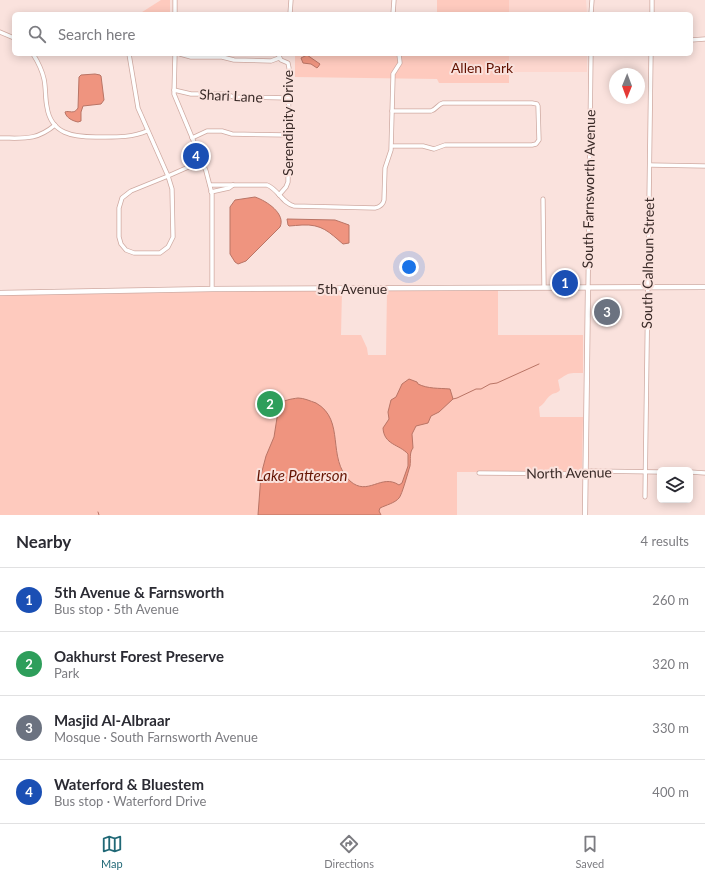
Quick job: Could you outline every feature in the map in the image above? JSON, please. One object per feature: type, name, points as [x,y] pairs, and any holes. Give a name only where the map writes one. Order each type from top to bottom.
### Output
[{"type":"street","points":[[175,0],[175,12]]},
{"type":"street","points":[[290,0],[290,12]]},
{"type":"street","points":[[394,0],[394,12]]},
{"type":"street","points":[[591,12],[592,0]]},
{"type":"street","points":[[652,0],[652,12]]},
{"type":"street","points":[[0,32],[12,37]]},
{"type":"street","points":[[693,40],[705,39]]},
{"type":"street","points":[[34,56],[44,78],[48,112],[55,125],[66,133],[76,137],[131,136],[147,131]]},
{"type":"street","points":[[129,56],[138,108],[168,176],[173,194],[173,237],[167,249],[160,253],[129,252],[123,246],[120,239],[119,208],[121,201],[128,193],[168,176],[202,161]]},
{"type":"street","points":[[174,56],[174,90],[177,102],[202,161],[210,185],[212,289]]},
{"type":"street","points":[[187,56],[222,57],[234,60],[271,61],[279,56]]},
{"type":"street","name":"Serendipity Drive","points":[[279,56],[289,65],[288,184],[279,195]]},
{"type":"street","points":[[210,185],[267,185],[272,187],[289,205],[294,206],[375,208],[382,205],[384,200],[385,168],[392,146],[392,77],[400,63],[400,56]]},
{"type":"street","name":"South Farnsworth Avenue","points":[[585,515],[591,56]]},
{"type":"street","name":"South Calhoun Street","points":[[645,497],[651,56]]},
{"type":"street","name":"Shari Lane","points":[[174,90],[191,94],[224,94],[234,97],[289,98]]},
{"type":"street","points":[[392,111],[431,111],[443,103],[532,103],[537,104],[538,106],[539,140],[536,144],[532,145],[445,145],[434,149],[423,146],[392,146]]},
{"type":"street","points":[[0,138],[35,137],[46,132],[55,125]]},
{"type":"street","points":[[192,138],[207,131],[222,131],[232,134],[288,135]]},
{"type":"street","points":[[650,165],[705,166]]},
{"type":"street","points":[[211,192],[223,190],[233,185]]},
{"type":"street","points":[[543,199],[544,287]]},
{"type":"street","name":"5th Avenue","points":[[0,293],[212,289],[705,287]]},
{"type":"street","name":"North Avenue","points":[[479,473],[579,474],[591,471],[657,472]]},
{"type":"street","points":[[693,472],[705,472]]},
{"type":"shaded area","points":[[509,0],[586,0],[587,12],[509,12]]},
{"type":"shaded area","points":[[509,56],[587,56],[587,72],[509,72]]},
{"type":"green space","points":[[161,0],[170,0],[170,12],[142,12]]},
{"type":"green space","points":[[437,0],[509,0],[509,12],[437,12]]},
{"type":"green space","name":"Allen Park","points":[[295,56],[509,56],[509,83],[439,83],[437,79],[295,77]]},
{"type":"green space","points":[[342,290],[341,335],[361,335],[367,348],[368,355],[386,355],[387,290],[498,290],[498,335],[583,335],[583,373],[570,374],[558,380],[560,390],[549,396],[539,407],[540,417],[583,417],[581,471],[457,472],[457,515],[0,515],[0,295]]},
{"type":"water","points":[[308,56],[320,64],[317,68],[311,64],[303,63],[301,58]]},
{"type":"water","points":[[95,74],[101,76],[104,100],[101,104],[83,106],[81,121],[78,122],[68,118],[65,112],[73,112],[78,108],[79,77],[81,75]]},
{"type":"water","points":[[255,197],[270,205],[278,213],[281,222],[280,227],[246,261],[238,264],[230,254],[230,207],[235,200]]},
{"type":"water","points":[[287,219],[335,220],[349,225],[349,243],[343,244],[329,232],[320,227],[309,225],[289,226]]},
{"type":"water","name":"Lake Patterson","points":[[409,379],[426,387],[450,389],[453,399],[439,412],[431,416],[428,423],[416,426],[412,434],[413,448],[410,466],[402,493],[395,501],[380,508],[379,511],[381,515],[258,515],[261,475],[266,456],[274,437],[279,405],[290,399],[302,398],[316,403],[325,410],[331,419],[334,429],[339,462],[343,472],[350,481],[363,487],[386,482],[392,482],[399,485],[402,483],[408,466],[408,454],[392,444],[386,438],[383,428],[389,419],[388,412],[391,400],[396,397],[402,384]]},
{"type":"waterway","points":[[453,399],[476,389],[481,389],[490,384],[497,383],[539,364]]},
{"type":"place","name":"Waterford & Bluestem","points":[[196,156]]},
{"type":"place","name":"5th Avenue & Farnsworth","points":[[565,283]]},
{"type":"place","name":"Masjid Al-Albraar","points":[[607,312]]},
{"type":"place","name":"Oakhurst Forest Preserve","points":[[270,404]]}]
